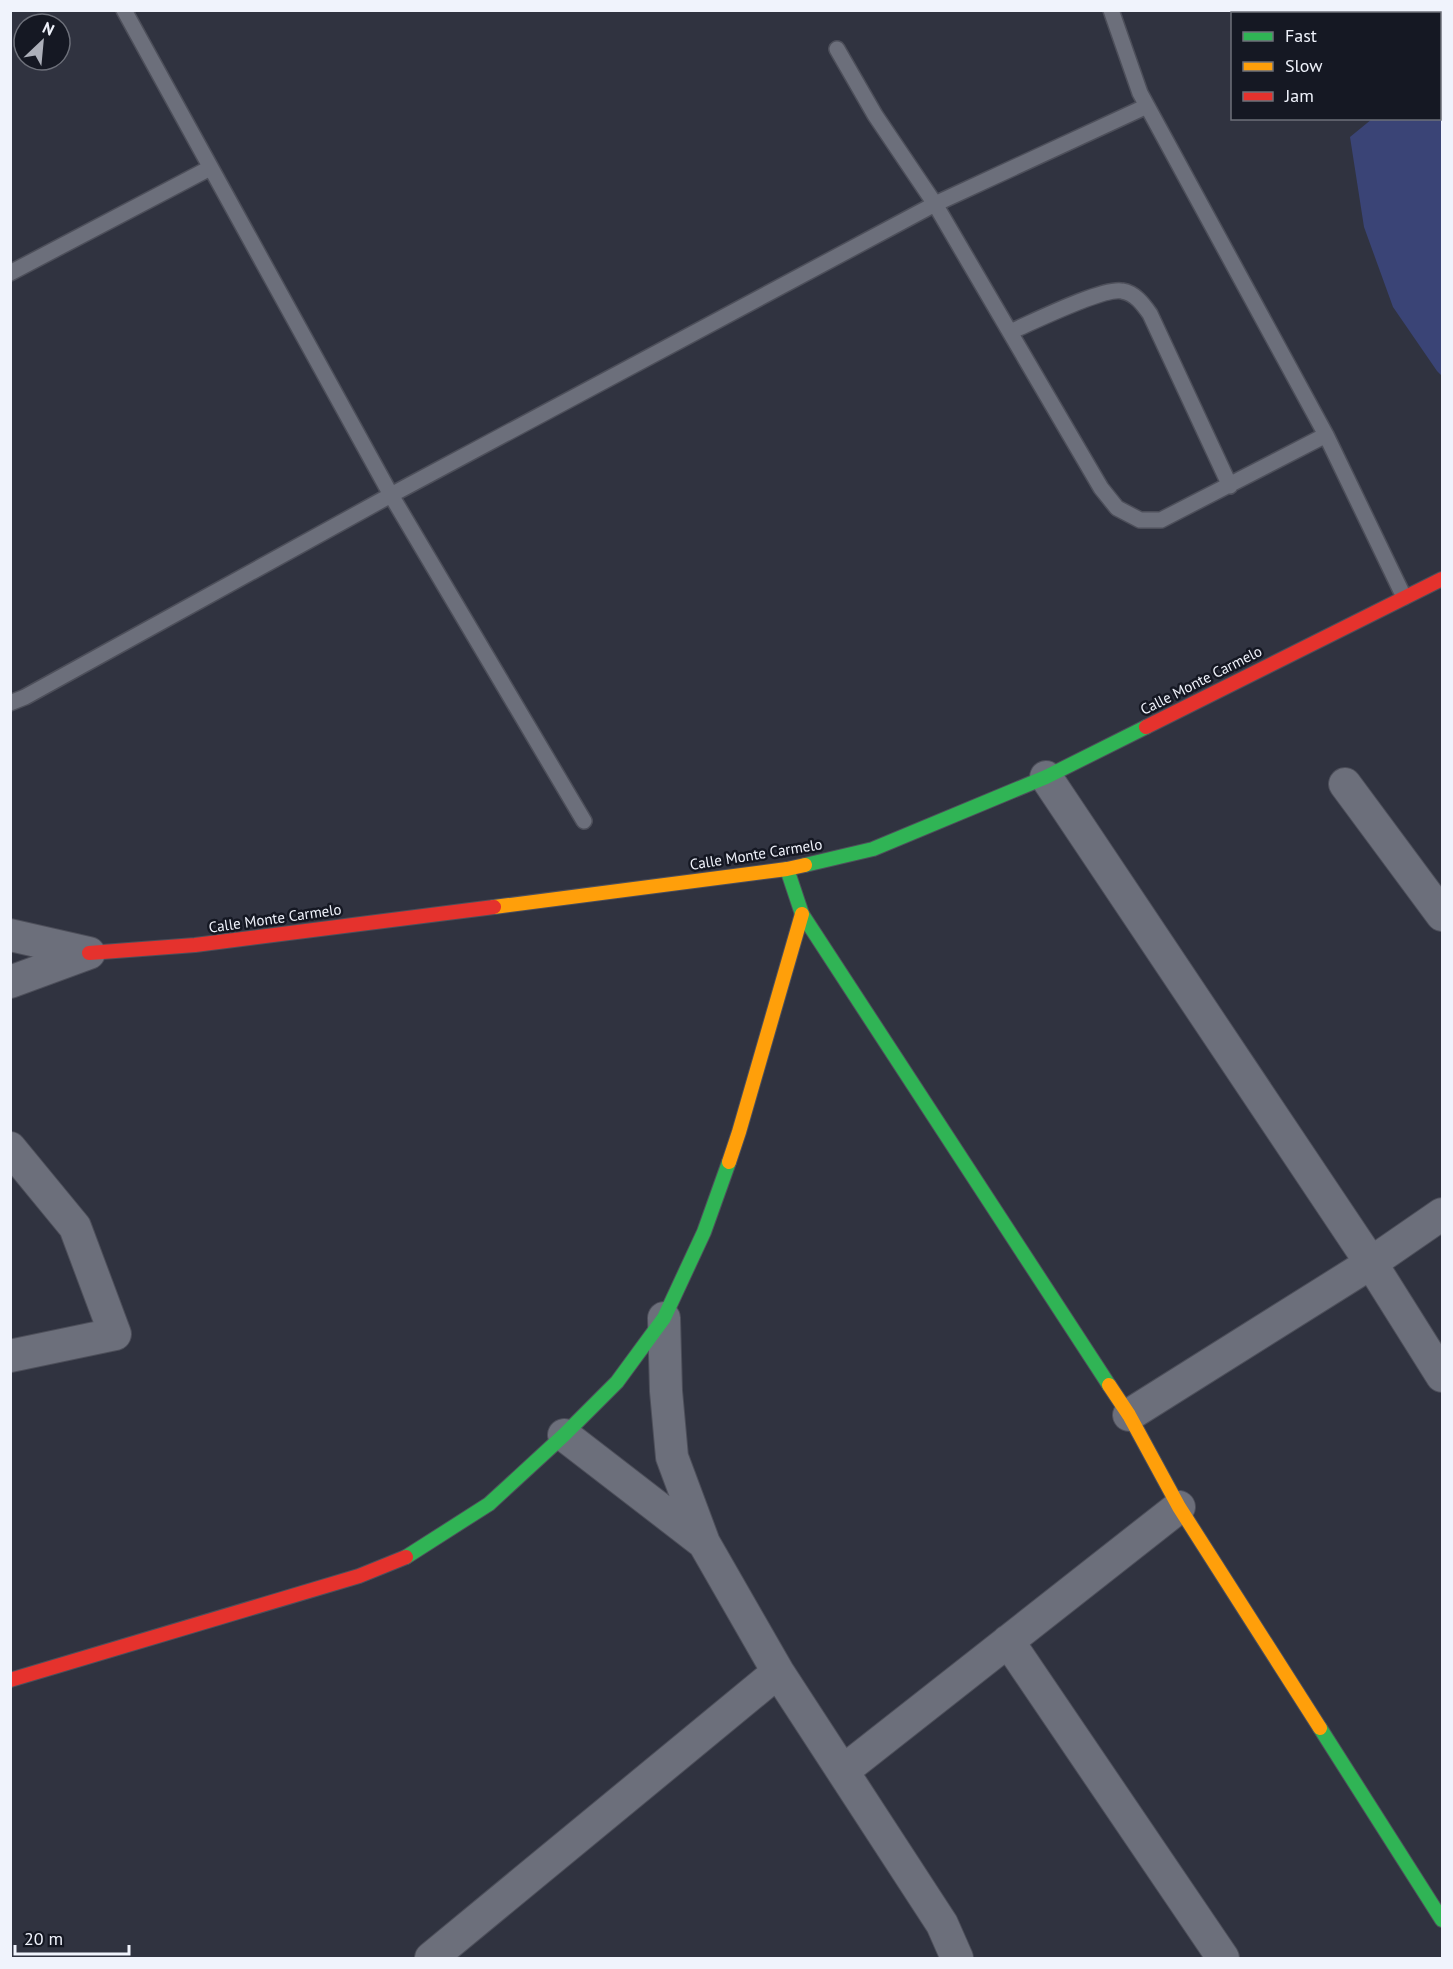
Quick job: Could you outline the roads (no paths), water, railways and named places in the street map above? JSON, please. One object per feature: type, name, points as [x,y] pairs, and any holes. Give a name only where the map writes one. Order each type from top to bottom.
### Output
[{"type":"street","name":"Calle Monte Carmelo","points":[[89,953],[195,945],[787,869],[873,849],[1046,777],[1443,579]]},
{"type":"street","points":[[1046,777],[1371,1263],[1443,1376]]},
{"type":"street","points":[[1345,784],[1443,915]]},
{"type":"street","points":[[787,869],[802,914],[1129,1415],[1179,1507],[1443,1920]]},
{"type":"street","points":[[10,1680],[359,1576],[411,1555],[489,1504],[564,1435],[617,1382],[664,1318],[704,1232],[739,1132],[802,914]]},
{"type":"street","points":[[10,935],[89,953]]},
{"type":"street","points":[[10,982],[89,953]]},
{"type":"street","points":[[10,1148],[75,1227],[115,1334],[10,1356]]},
{"type":"street","points":[[1129,1415],[1371,1263],[1443,1214]]},
{"type":"street","points":[[664,1318],[666,1391],[672,1457],[704,1543],[778,1672],[942,1924],[957,1959]]},
{"type":"street","points":[[564,1435],[704,1543]]},
{"type":"street","points":[[843,1771],[1179,1507]]},
{"type":"street","points":[[1008,1641],[1223,1959]]},
{"type":"street","points":[[443,1955],[778,1672]]},
{"type":"lane","points":[[124,10],[391,495],[584,821]]},
{"type":"lane","points":[[1111,10],[1140,93],[1326,435],[1404,597]]},
{"type":"lane","points":[[837,49],[875,116],[935,204],[1101,488],[1117,508],[1140,520],[1161,520],[1326,435]]},
{"type":"lane","points":[[10,703],[25,697],[391,495],[935,204],[1147,106]]},
{"type":"lane","points":[[10,273],[210,168]]},
{"type":"lane","points":[[1010,332],[1104,292],[1123,291],[1139,300],[1150,314],[1230,486]]}]
